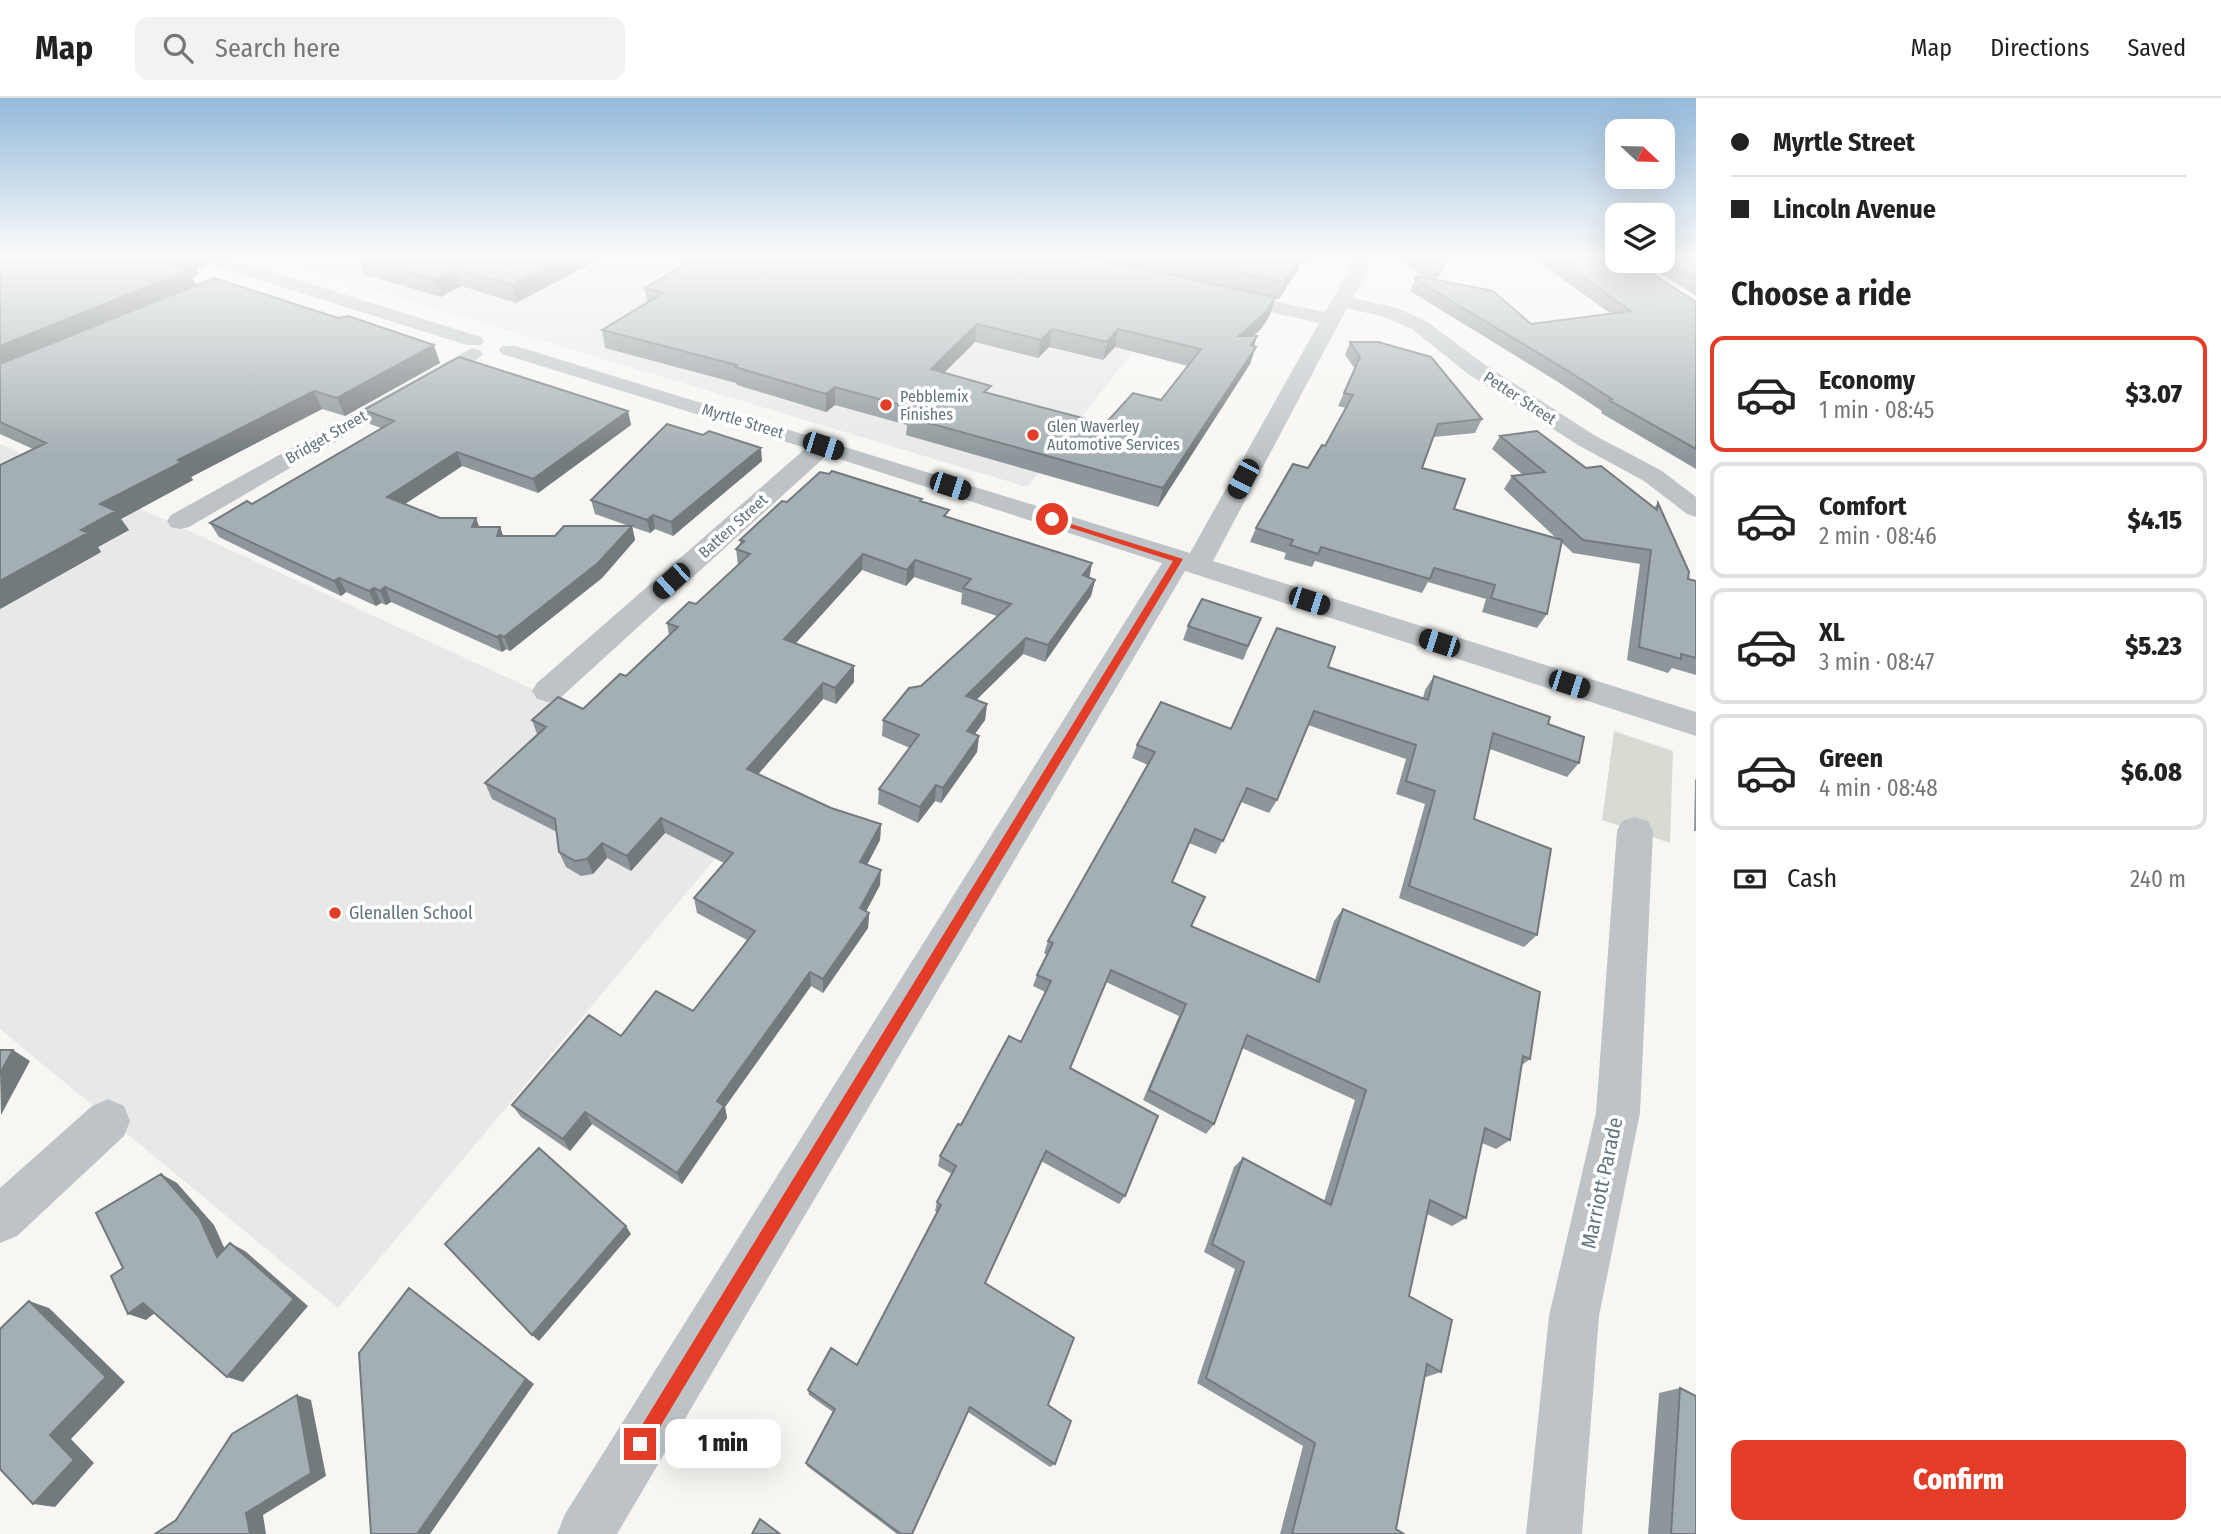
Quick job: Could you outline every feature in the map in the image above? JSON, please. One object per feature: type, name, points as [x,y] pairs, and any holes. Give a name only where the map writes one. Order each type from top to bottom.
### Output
[{"type":"street","points":[[401,323],[473,348]]},
{"type":"street","points":[[585,1534],[1188,562],[1326,323]]},
{"type":"street","name":"Petter Street","points":[[1413,323],[1476,369],[1586,440],[1653,476],[1696,509]]},
{"type":"street","name":"Myrtle Street","points":[[473,348],[488,356],[509,350],[823,446],[1696,724]]},
{"type":"street","name":"Bridget Street","points":[[180,521],[473,348]]},
{"type":"street","name":"Batten Street","points":[[548,691],[823,446]]},
{"type":"street","name":"Marriott Parade","points":[[1554,1534],[1574,1316],[1618,1112],[1635,831]]},
{"type":"street","points":[[0,1219],[108,1121]]},
{"type":"shaded area","points":[[484,323],[1155,323],[1027,487]]},
{"type":"shaded area","name":"Glenallen School","points":[[0,444],[767,797],[338,1308],[0,1029]]},
{"type":"shaded area","points":[[1614,731],[1673,751],[1670,843],[1602,820]]},
{"type":"building","points":[[0,323],[57,323],[0,346]]},
{"type":"building","points":[[102,323],[369,323],[434,345],[337,398],[314,391],[178,460],[182,462],[100,504],[116,511],[81,530],[88,533],[0,581],[0,465],[46,443],[0,422],[0,364]]},
{"type":"building","points":[[614,323],[1254,323],[1239,336],[1257,336],[1251,345],[1256,347],[1163,488],[907,417],[916,409],[835,387],[826,394],[735,367],[737,365],[602,330]],"holes":[[[977,324],[1041,340],[1052,329],[1107,342],[1118,329],[1201,349],[1161,400],[1133,393],[1105,424],[984,392],[991,386],[931,369]]]},
{"type":"building","points":[[1488,323],[1696,323],[1696,449],[1609,400],[1612,399]]},
{"type":"building","points":[[1350,342],[1378,342],[1431,357],[1482,419],[1438,424],[1422,468],[1465,479],[1454,509],[1562,540],[1547,614],[1491,598],[1495,585],[1434,568],[1430,579],[1321,547],[1318,554],[1290,545],[1293,540],[1256,528],[1293,464],[1308,468],[1322,445],[1325,446],[1353,395],[1344,393],[1360,357]]},
{"type":"building","points":[[459,357],[628,411],[533,479],[457,452],[387,497],[440,518],[476,518],[472,527],[500,527],[497,536],[555,536],[564,526],[632,526],[598,563],[504,637],[497,637],[385,587],[380,591],[374,588],[369,591],[339,578],[334,581],[210,523],[247,501],[252,504],[394,421],[364,410]]},
{"type":"building","points":[[667,424],[703,435],[709,431],[761,448],[671,522],[653,515],[647,520],[591,500]]},
{"type":"building","points":[[1537,431],[1586,468],[1601,466],[1657,510],[1658,503],[1689,572],[1688,579],[1696,581],[1696,658],[1681,654],[1681,659],[1639,647],[1651,550],[1583,540],[1512,476],[1545,472],[1500,436]]},
{"type":"building","points":[[832,471],[949,510],[944,516],[1092,563],[1083,575],[1095,580],[1048,645],[1026,638],[966,696],[987,704],[967,731],[979,736],[943,788],[936,785],[920,807],[879,789],[919,735],[883,720],[909,688],[921,686],[1011,604],[963,588],[971,579],[915,560],[907,570],[863,554],[784,639],[854,666],[835,688],[823,683],[747,769],[831,808],[881,824],[860,862],[881,870],[860,908],[869,913],[823,979],[810,972],[717,1101],[724,1106],[677,1173],[585,1112],[563,1139],[512,1105],[589,1015],[621,1036],[656,991],[693,1011],[755,931],[694,898],[733,853],[661,818],[627,856],[602,843],[587,859],[575,861],[559,852],[555,819],[485,783],[546,727],[532,720],[558,697],[583,709],[620,674],[626,676],[678,627],[667,623],[689,602],[696,604],[750,554],[736,549],[744,541],[740,540],[782,501],[787,502],[820,472],[829,474]]},
{"type":"building","points":[[1202,599],[1261,618],[1248,646],[1188,626]]},
{"type":"building","points":[[1277,628],[1335,647],[1328,667],[1428,700],[1434,676],[1550,717],[1548,724],[1584,737],[1579,763],[1493,733],[1474,819],[1551,849],[1537,935],[1409,886],[1435,791],[1406,781],[1416,745],[1314,711],[1277,800],[1247,788],[1223,841],[1195,829],[1172,882],[1205,897],[1191,926],[1319,982],[1343,909],[1540,992],[1530,1059],[1523,1056],[1510,1140],[1485,1128],[1466,1218],[1430,1200],[1409,1296],[1452,1320],[1441,1372],[1427,1364],[1396,1529],[1404,1534],[1292,1534],[1315,1443],[1206,1378],[1244,1262],[1212,1244],[1243,1158],[1331,1205],[1366,1090],[1247,1035],[1214,1124],[1149,1090],[1186,1004],[1111,970],[1070,1068],[1158,1116],[1125,1196],[1046,1151],[985,1283],[1074,1338],[1048,1405],[1071,1421],[1055,1464],[970,1407],[912,1534],[901,1534],[806,1463],[835,1409],[808,1390],[831,1348],[857,1365],[941,1205],[937,1202],[956,1166],[940,1156],[958,1124],[961,1125],[1009,1036],[1021,1042],[1051,981],[1037,975],[1053,943],[1048,941],[1155,752],[1137,745],[1161,702],[1231,729]]},
{"type":"building","points":[[0,1050],[13,1050],[0,1073]]},
{"type":"building","points":[[539,1148],[626,1226],[532,1335],[445,1244]]},
{"type":"building","points":[[161,1174],[199,1217],[217,1257],[230,1243],[294,1299],[227,1377],[143,1303],[128,1314],[111,1276],[123,1268],[96,1213]]},
{"type":"building","points":[[409,1288],[526,1379],[417,1534],[371,1534],[359,1353]]},
{"type":"building","points":[[29,1301],[106,1377],[50,1435],[74,1460],[33,1504],[0,1469],[0,1329]]},
{"type":"building","points":[[1680,1388],[1696,1396],[1696,1534],[1671,1534]]},
{"type":"building","points":[[297,1395],[311,1473],[246,1513],[250,1534],[155,1534],[176,1520],[232,1434]]},
{"type":"building","points":[[760,1519],[780,1534],[752,1534]]},
{"type":"place","name":"Pebblemix Finishes","points":[[886,405]]},
{"type":"place","name":"Glen Waverley Automotive Services","points":[[1033,435]]},
{"type":"place","name":"Glenallen School","points":[[335,913]]},
{"type":"route","points":[[640,1444],[1178,559],[1052,519]]}]
